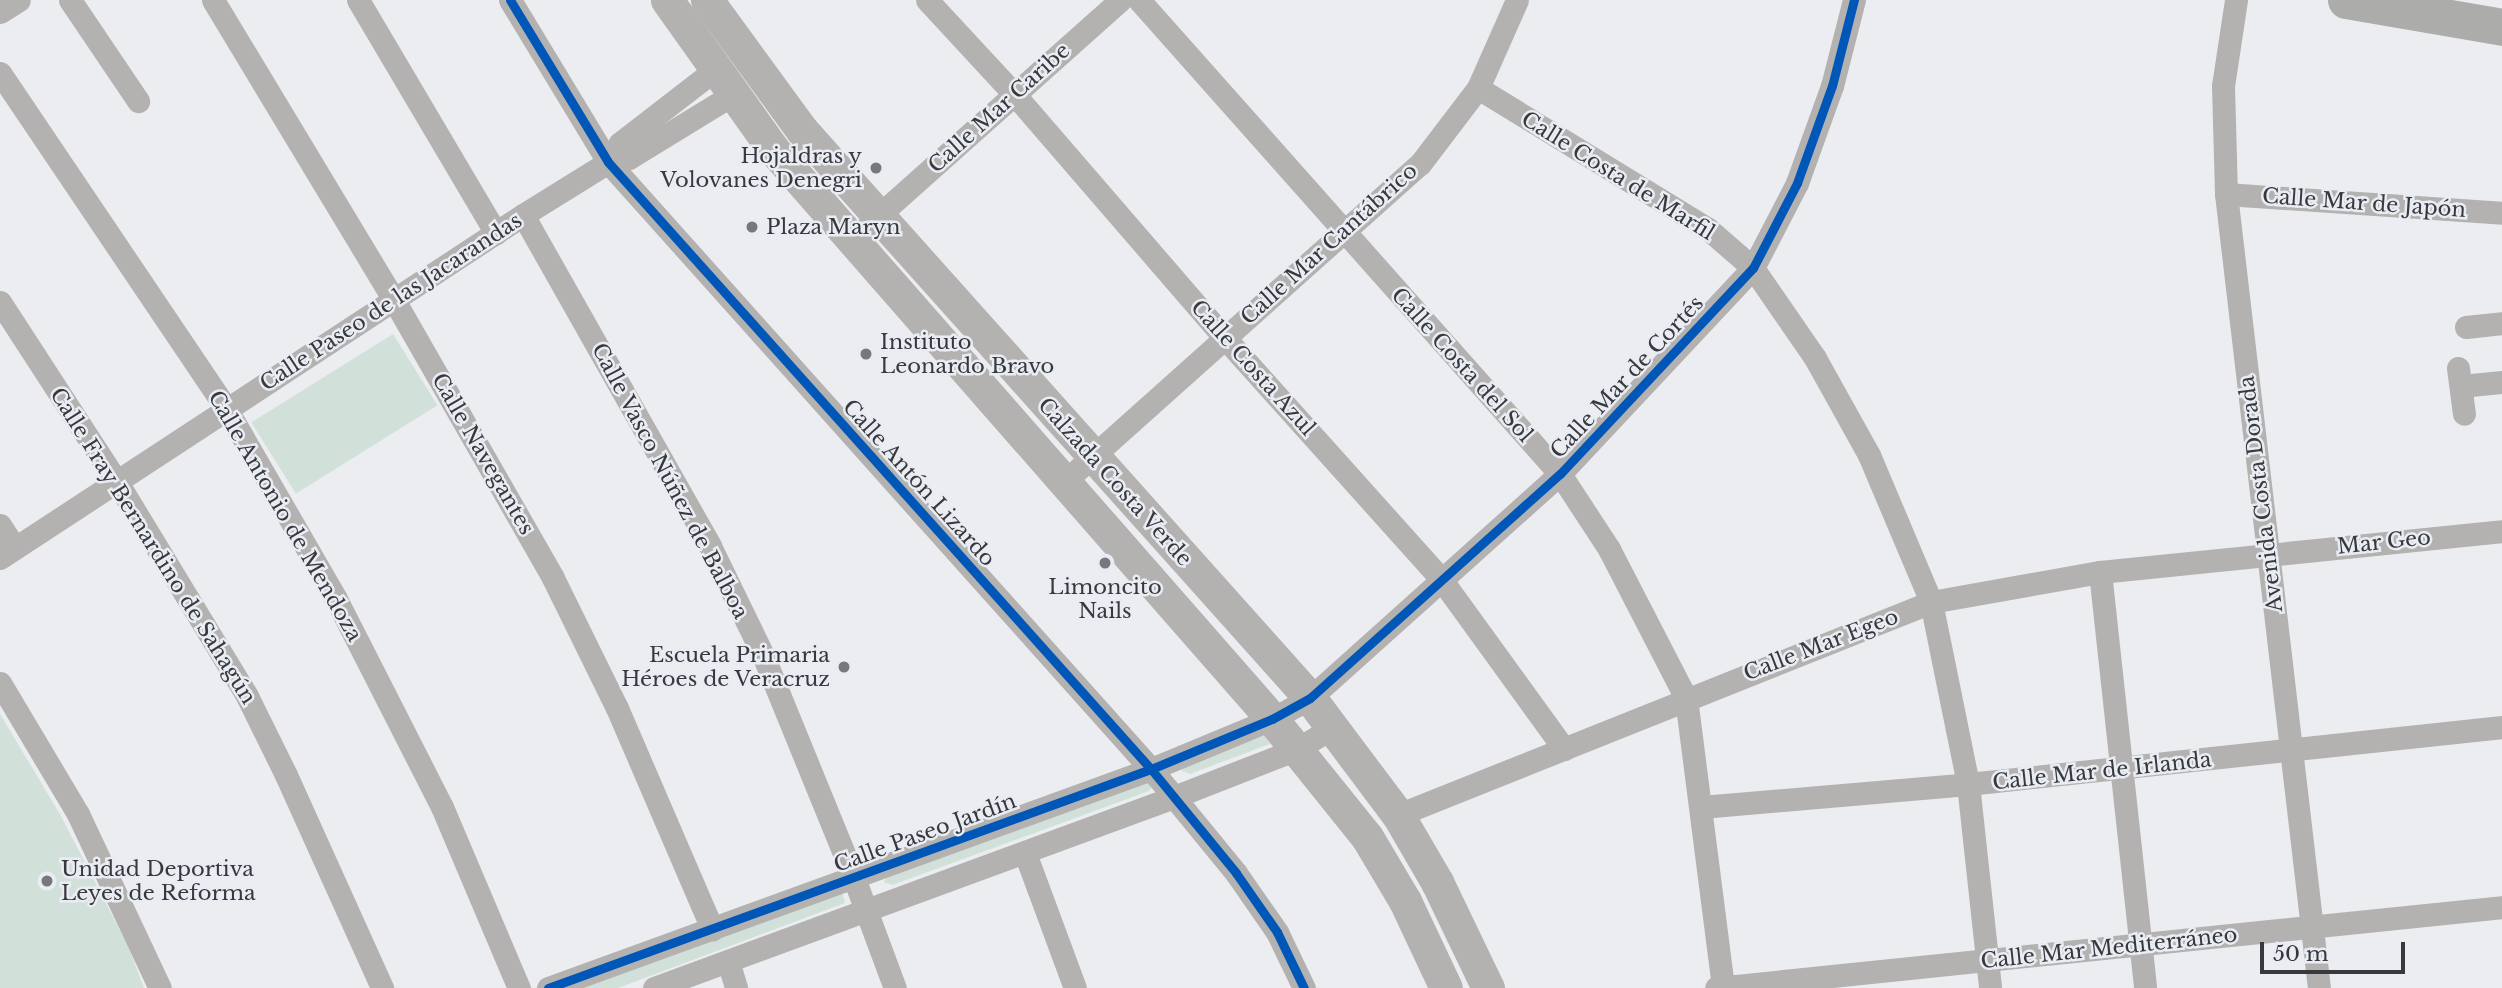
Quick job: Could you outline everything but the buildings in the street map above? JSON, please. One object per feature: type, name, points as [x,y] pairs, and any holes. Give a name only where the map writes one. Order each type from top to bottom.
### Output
[{"type":"main road","name":"Calzada Costa Verde","points":[[667,0],[684,28],[726,81],[772,148],[1272,719],[1367,837],[1405,901],[1446,988]]},
{"type":"main road","name":"Calzada Costa Verde","points":[[707,0],[801,129],[1310,698],[1398,815],[1450,907],[1488,988]]},
{"type":"main road","points":[[2346,0],[2502,27]]},
{"type":"street","points":[[0,12],[19,0]]},
{"type":"street","points":[[70,0],[138,101]]},
{"type":"street","name":"Calle Navegantes","points":[[213,0],[394,300],[553,578],[617,708],[712,929]]},
{"type":"street","points":[[358,0],[496,233]]},
{"type":"street","name":"Calle Antón Lizardo","points":[[510,0],[608,162],[1151,769],[1236,873],[1277,932],[1304,988]]},
{"type":"street","name":"Calle Costa Azul","points":[[927,0],[1015,95],[1224,337],[1441,579],[1564,749]]},
{"type":"street","name":"Calle Mar Caribe","points":[[852,239],[1120,0]]},
{"type":"street","name":"Calle Costa del Sol","points":[[1139,0],[1343,233],[1560,474],[1609,549],[1686,698],[1721,988]]},
{"type":"street","name":"Calle Mar Cantábrico","points":[[1065,481],[1420,164],[1478,88],[1517,0]]},
{"type":"street","name":"Calle Mar de Cortés","points":[[1310,698],[1560,474],[1753,268],[1797,183],[1832,86],[1854,0]]},
{"type":"street","name":"Avenida Costa Dorada","points":[[2236,0],[2223,86],[2226,194],[2266,554],[2294,751],[2319,988]]},
{"type":"street","name":"Calle Antonio de Mendoza","points":[[0,73],[227,411],[389,699],[442,807],[519,988]]},
{"type":"street","points":[[726,81],[728,76],[744,80],[782,124],[801,129]]},
{"type":"street","name":"Calle Paseo de las Jacarandas","points":[[8,553],[608,162],[620,143],[726,81]]},
{"type":"street","name":"Calle Costa de Marfil","points":[[1478,88],[1708,229],[1753,268],[1815,358],[1869,455],[1931,602],[1968,784],[1990,988]]},
{"type":"street","name":"Calle Mar de Japón","points":[[2226,194],[2502,213]]},
{"type":"street","name":"Calle Vasco Núñez de Balboa","points":[[523,215],[710,546],[763,655],[866,908],[895,988]]},
{"type":"street","name":"Calle Fray Bernardino de Sahagún","points":[[0,302],[117,482],[247,696],[286,775],[382,988]]},
{"type":"street","points":[[2466,327],[2502,323]]},
{"type":"street","points":[[2464,414],[2460,377],[2502,383]]},
{"type":"street","points":[[990,396],[1005,398],[1057,457],[1068,460],[1092,457]]},
{"type":"street","points":[[0,525],[8,553]]},
{"type":"street","name":"Mar Geo","points":[[2266,554],[2502,531]]},
{"type":"street","name":"Calle Mar Egeo","points":[[1398,815],[1931,602],[2100,572],[2266,554]]},
{"type":"street","points":[[2100,572],[2145,988]]},
{"type":"street","points":[[0,683],[78,814],[160,988]]},
{"type":"street","name":"Calle Paseo Jardín","points":[[548,988],[1151,769],[1272,719],[1310,698]]},
{"type":"street","name":"Calle Mar de Irlanda","points":[[1700,807],[1968,784],[2502,727]]},
{"type":"street","points":[[654,988],[1174,797],[1297,749],[1332,728]]},
{"type":"street","points":[[1025,853],[1075,988]]},
{"type":"street","name":"Calle Mar Mediterráneo","points":[[1721,988],[2502,907]]},
{"type":"street","points":[[728,961],[736,988]]},
{"type":"shaded area","points":[[393,334],[438,405],[296,494],[251,422]]},
{"type":"shaded area","name":"Unidad Deportiva Leyes de Reforma","points":[[0,714],[61,816],[128,946],[144,988],[0,988]]},
{"type":"shaded area","points":[[1272,733],[1275,742],[1190,774],[1182,771],[1187,763]]},
{"type":"shaded area","points":[[1146,782],[1154,785],[1149,791],[892,885],[884,882],[888,874]]},
{"type":"shaded area","points":[[842,891],[845,903],[618,988],[577,988]]},
{"type":"cycle path","points":[[510,0],[608,162],[1151,769],[1236,873],[1277,932],[1304,988]]},
{"type":"cycle path","points":[[548,988],[1151,769],[1272,719],[1310,698],[1560,474],[1753,268],[1797,183],[1832,86],[1854,0]]},
{"type":"place","name":"Hojaldras y Volovanes Denegri","points":[[876,168]]},
{"type":"place","name":"Plaza Maryn","points":[[752,227]]},
{"type":"place","name":"Instituto Leonardo Bravo","points":[[866,354]]},
{"type":"place","name":"Limoncito Nails","points":[[1105,563]]},
{"type":"place","name":"Escuela Primaria Héroes de Veracruz","points":[[844,667]]},
{"type":"place","name":"Unidad Deportiva Leyes de Reforma","points":[[47,881]]}]
